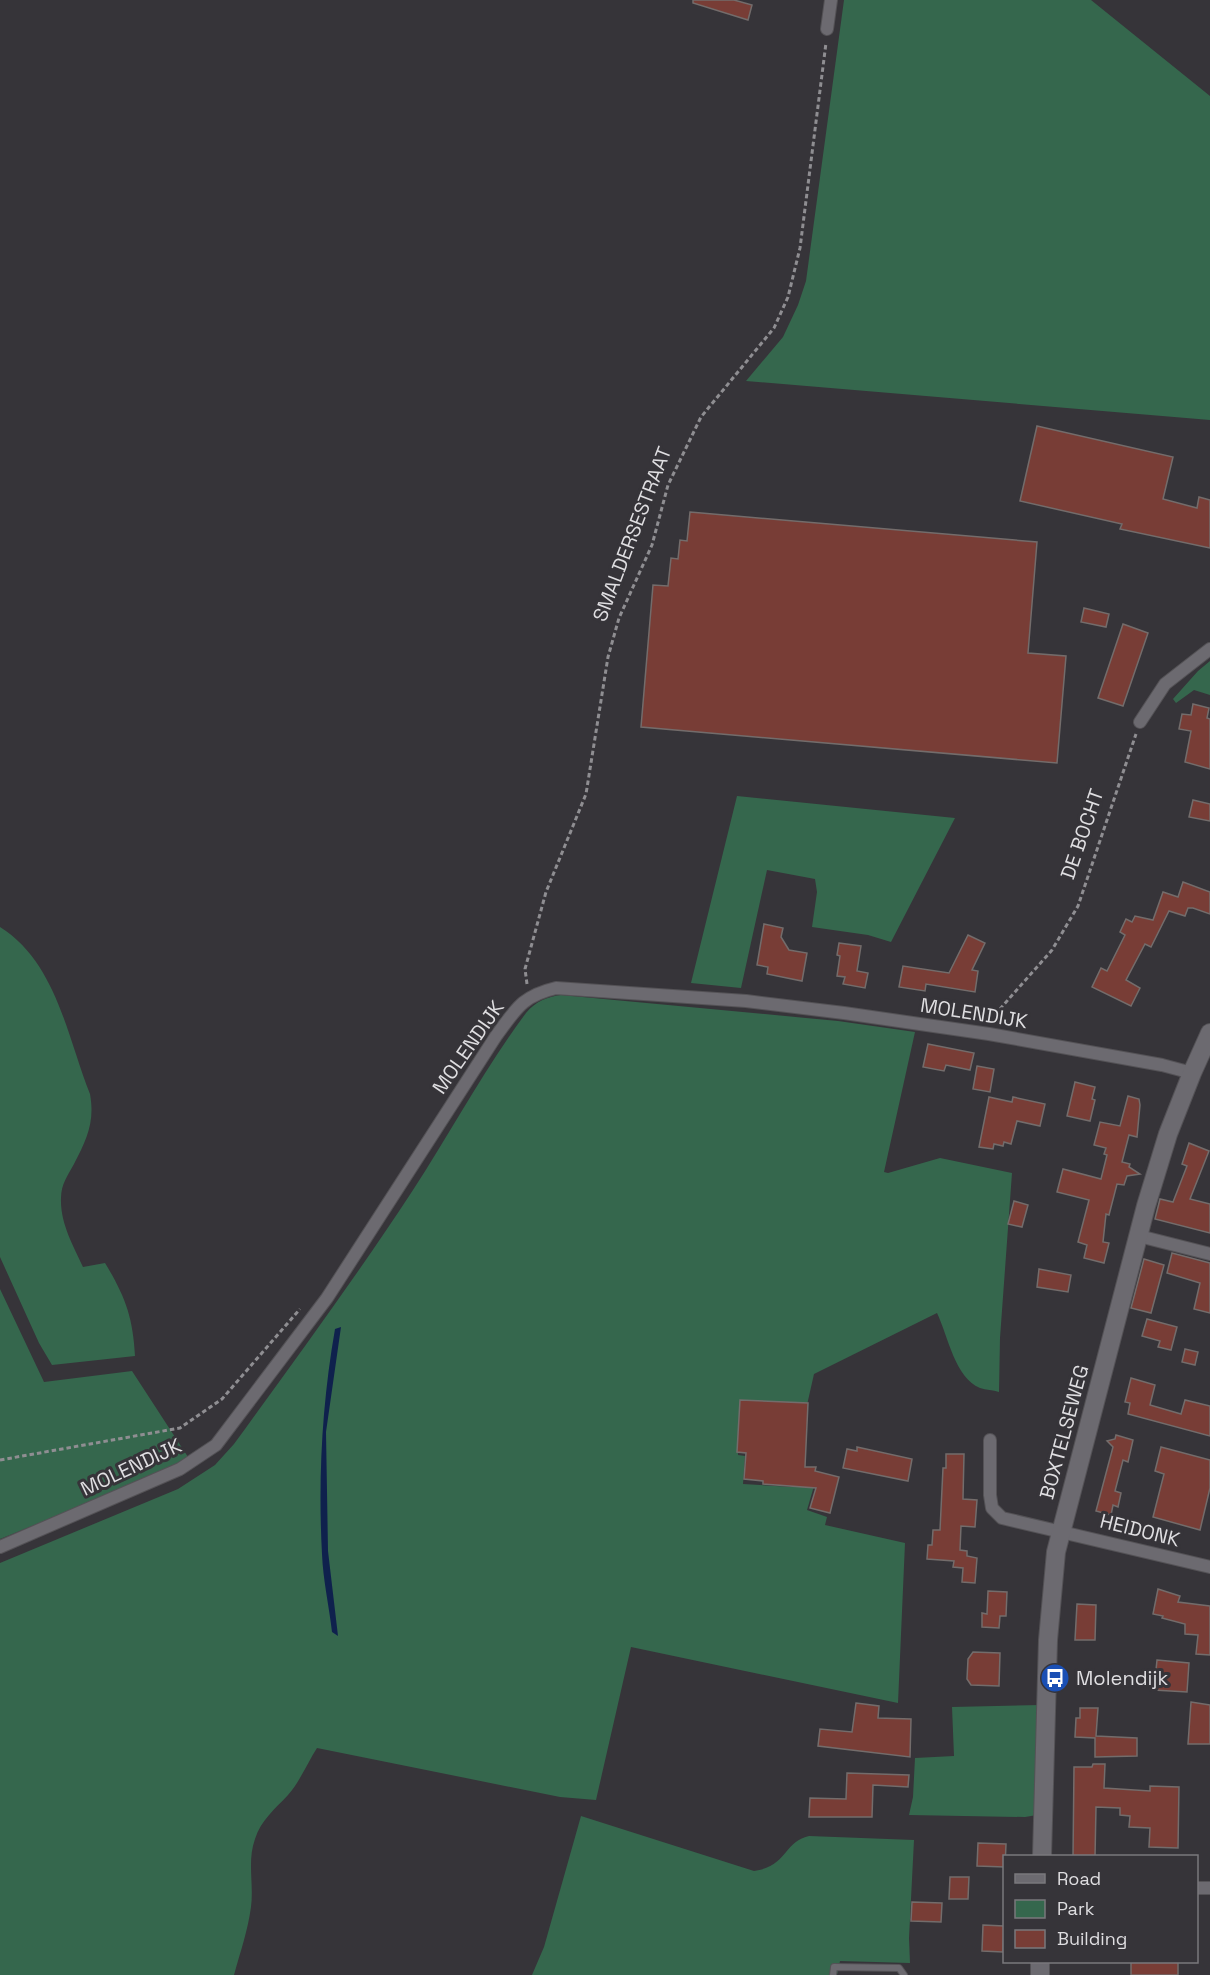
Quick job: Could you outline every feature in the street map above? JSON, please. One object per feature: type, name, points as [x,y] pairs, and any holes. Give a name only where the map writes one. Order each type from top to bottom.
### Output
[{"type":"street","points":[[827,29],[831,0]]},
{"type":"street","points":[[1140,722],[1165,684],[1210,649]]},
{"type":"street","name":"MOLENDIJK","points":[[0,1547],[180,1469],[216,1445],[327,1298],[496,1036],[511,1015],[531,996],[556,988],[747,1001],[989,1034],[1162,1065],[1192,1073]]},
{"type":"street","name":"BOXTELSEWEG","points":[[1042,1855],[1048,1640],[1056,1552],[1146,1206],[1165,1144],[1210,1033]]},
{"type":"street","points":[[1139,1236],[1210,1254]]},
{"type":"street","name":"HEIDONK","points":[[990,1440],[990,1495],[992,1508],[1002,1518],[1210,1567]]},
{"type":"lane","points":[[833,1975],[834,1967],[899,1968],[904,1975]]},
{"type":"path","name":"SMALDERSESTRAAT","points":[[531,996],[525,969],[546,892],[586,794],[608,657],[619,618],[652,545],[668,485],[701,417],[774,328],[788,297],[800,248],[827,29]]},
{"type":"path","name":"DE BOCHT","points":[[989,1034],[992,1017],[1052,950],[1078,906],[1140,722]]},
{"type":"path","points":[[0,1460],[180,1428],[222,1399],[302,1306]]},
{"type":"green space","points":[[844,0],[1091,0],[1210,96],[1210,420],[746,381],[783,337],[806,281]]},
{"type":"green space","points":[[1210,661],[1210,695],[1194,690],[1176,703],[1173,699]]},
{"type":"green space","points":[[737,796],[955,818],[891,942],[868,935],[812,927],[817,892],[815,879],[767,870],[741,988],[691,983]]},
{"type":"green space","points":[[0,927],[19,942],[47,980],[66,1025],[90,1094],[89,1130],[62,1188],[61,1207],[68,1234],[83,1267],[105,1263],[118,1286],[130,1318],[135,1356],[52,1365],[39,1343],[0,1257]]},
{"type":"green space","points":[[561,995],[838,1021],[915,1032],[884,1172],[888,1173],[940,1158],[1012,1173],[1000,1338],[999,1392],[980,1388],[964,1375],[953,1355],[937,1313],[814,1374],[807,1405],[740,1403],[738,1455],[745,1456],[743,1484],[792,1487],[794,1479],[814,1486],[807,1510],[827,1517],[825,1525],[905,1543],[898,1703],[631,1647],[596,1800],[560,1797],[317,1748],[296,1785],[265,1820],[255,1839],[251,1856],[251,1907],[234,1975],[0,1975],[0,1563],[178,1489],[215,1465],[234,1444],[370,1255],[496,1056],[526,1013],[542,1000]]},
{"type":"green space","points":[[0,1289],[44,1382],[132,1371],[188,1457],[158,1475],[0,1539]]},
{"type":"green space","points":[[1041,1705],[1037,1815],[1025,1817],[909,1815],[913,1797],[915,1758],[954,1756],[952,1707]]},
{"type":"green space","points":[[581,1816],[754,1871],[773,1864],[794,1843],[809,1836],[914,1840],[909,1938],[910,1963],[840,1961],[837,1975],[532,1975],[544,1947]]},
{"type":"water","points":[[341,1327],[326,1432],[328,1551],[338,1636],[332,1632],[324,1574],[321,1498],[322,1441],[327,1385],[335,1329]]},
{"type":"building","points":[[693,0],[734,0],[752,5],[748,20],[693,3]]},
{"type":"building","points":[[1037,426],[1173,457],[1163,499],[1197,508],[1199,497],[1210,500],[1210,548],[1120,529],[1122,524],[1020,501]]},
{"type":"building","points":[[690,512],[1037,542],[1028,653],[1066,656],[1057,763],[641,727],[653,585],[668,586],[671,558],[678,559],[680,540],[687,541]]},
{"type":"building","points":[[1084,608],[1109,614],[1106,627],[1081,622]]},
{"type":"building","points":[[1123,624],[1148,633],[1123,706],[1098,698]]},
{"type":"building","points":[[1193,704],[1209,708],[1207,718],[1210,719],[1210,769],[1185,762],[1191,731],[1179,729],[1182,714],[1191,715]]},
{"type":"building","points":[[1193,800],[1210,804],[1210,821],[1189,817]]},
{"type":"building","points":[[1183,882],[1210,892],[1210,914],[1193,908],[1188,908],[1185,916],[1169,911],[1151,947],[1145,944],[1126,980],[1140,988],[1131,1006],[1092,987],[1101,968],[1107,971],[1125,935],[1120,932],[1126,919],[1132,922],[1135,916],[1153,920],[1163,892],[1178,897]]},
{"type":"building","points":[[764,924],[783,928],[781,937],[789,950],[807,953],[802,981],[767,974],[768,967],[757,965]]},
{"type":"building","points":[[968,935],[985,943],[972,970],[978,971],[975,992],[926,984],[925,991],[899,987],[903,966],[949,973]]},
{"type":"building","points":[[839,943],[861,946],[857,971],[868,973],[865,988],[843,984],[845,977],[837,976]]},
{"type":"building","points":[[928,1044],[974,1053],[970,1070],[946,1065],[944,1071],[923,1067]]},
{"type":"building","points":[[977,1066],[994,1069],[990,1092],[973,1089]]},
{"type":"building","points":[[1075,1082],[1095,1087],[1092,1099],[1095,1100],[1090,1121],[1067,1116]]},
{"type":"building","points":[[1128,1096],[1139,1099],[1140,1105],[1137,1137],[1129,1135],[1122,1162],[1130,1164],[1129,1167],[1140,1174],[1127,1176],[1124,1185],[1117,1184],[1109,1215],[1106,1214],[1103,1242],[1109,1243],[1104,1263],[1084,1258],[1087,1245],[1078,1242],[1089,1200],[1057,1192],[1063,1169],[1101,1179],[1107,1155],[1104,1154],[1106,1148],[1094,1145],[1100,1122],[1120,1126]]},
{"type":"building","points":[[989,1097],[1012,1102],[1013,1097],[1045,1104],[1040,1126],[1017,1121],[1011,1144],[1004,1142],[1003,1146],[994,1144],[993,1149],[979,1147]]},
{"type":"building","points":[[1189,1143],[1209,1151],[1190,1199],[1210,1204],[1210,1233],[1155,1219],[1160,1199],[1173,1202],[1187,1166],[1182,1164]]},
{"type":"building","points":[[1014,1201],[1028,1205],[1022,1227],[1008,1224]]},
{"type":"building","points":[[1172,1253],[1210,1263],[1210,1313],[1194,1309],[1200,1283],[1167,1273]]},
{"type":"building","points":[[1144,1259],[1164,1265],[1151,1313],[1131,1308]]},
{"type":"building","points":[[1039,1269],[1071,1275],[1068,1292],[1037,1287]]},
{"type":"building","points":[[1147,1319],[1177,1327],[1171,1350],[1158,1347],[1160,1341],[1142,1336]]},
{"type":"building","points":[[1185,1349],[1198,1352],[1195,1365],[1182,1362]]},
{"type":"building","points":[[1131,1378],[1155,1385],[1150,1405],[1181,1414],[1185,1400],[1210,1406],[1210,1436],[1128,1414],[1130,1403],[1125,1402]]},
{"type":"building","points":[[740,1400],[808,1403],[805,1467],[816,1467],[815,1471],[839,1477],[830,1513],[810,1508],[816,1488],[763,1484],[763,1481],[744,1479],[746,1453],[737,1452]]},
{"type":"building","points":[[1116,1435],[1133,1440],[1128,1462],[1123,1460],[1115,1491],[1121,1493],[1118,1507],[1113,1505],[1111,1515],[1096,1511],[1113,1447],[1107,1441],[1115,1439]]},
{"type":"building","points":[[857,1447],[912,1459],[908,1481],[843,1468],[847,1449],[857,1451]]},
{"type":"building","points":[[1161,1447],[1210,1460],[1210,1488],[1200,1530],[1153,1517],[1164,1474],[1155,1471]]},
{"type":"building","points":[[946,1454],[964,1454],[963,1499],[977,1500],[975,1527],[961,1526],[960,1550],[967,1551],[967,1556],[977,1558],[975,1583],[962,1582],[963,1568],[953,1567],[954,1561],[927,1559],[928,1545],[932,1545],[933,1530],[940,1530],[943,1468],[946,1468]]},
{"type":"building","points":[[1158,1589],[1180,1596],[1178,1602],[1210,1606],[1210,1655],[1196,1654],[1198,1635],[1185,1634],[1185,1624],[1153,1614]]},
{"type":"building","points":[[988,1591],[1007,1592],[1006,1616],[1000,1616],[999,1628],[982,1627],[982,1613],[987,1614]]},
{"type":"building","points":[[1077,1604],[1096,1605],[1095,1640],[1075,1640]]},
{"type":"building","points":[[973,1652],[1000,1653],[999,1686],[971,1685],[967,1679],[968,1659]]},
{"type":"building","points":[[1157,1660],[1189,1663],[1187,1692],[1154,1690]]},
{"type":"building","points":[[1191,1702],[1210,1705],[1210,1744],[1188,1744]]},
{"type":"building","points":[[856,1703],[879,1706],[878,1718],[911,1719],[910,1757],[818,1746],[820,1729],[852,1732]]},
{"type":"building","points":[[1080,1708],[1098,1708],[1096,1736],[1137,1738],[1137,1756],[1095,1757],[1095,1738],[1075,1737],[1076,1718],[1080,1718]]},
{"type":"building","points":[[1093,1764],[1105,1764],[1104,1788],[1150,1791],[1150,1786],[1179,1787],[1178,1848],[1149,1847],[1150,1828],[1129,1827],[1130,1816],[1120,1815],[1120,1808],[1096,1807],[1095,1855],[1073,1855],[1074,1767],[1092,1767]]},
{"type":"building","points":[[847,1773],[909,1775],[908,1787],[873,1785],[872,1817],[809,1817],[810,1798],[846,1799]]},
{"type":"building","points":[[978,1843],[1006,1844],[1003,1867],[977,1866]]},
{"type":"building","points":[[950,1877],[969,1877],[968,1899],[949,1899]]},
{"type":"building","points":[[912,1902],[942,1903],[941,1922],[911,1921]]},
{"type":"building","points":[[983,1925],[1003,1926],[1003,1952],[982,1951]]},
{"type":"building","points":[[1131,1963],[1178,1963],[1178,1975],[1131,1975]]},
{"type":"place","name":"Molendijk","points":[[1055,1678]]}]
